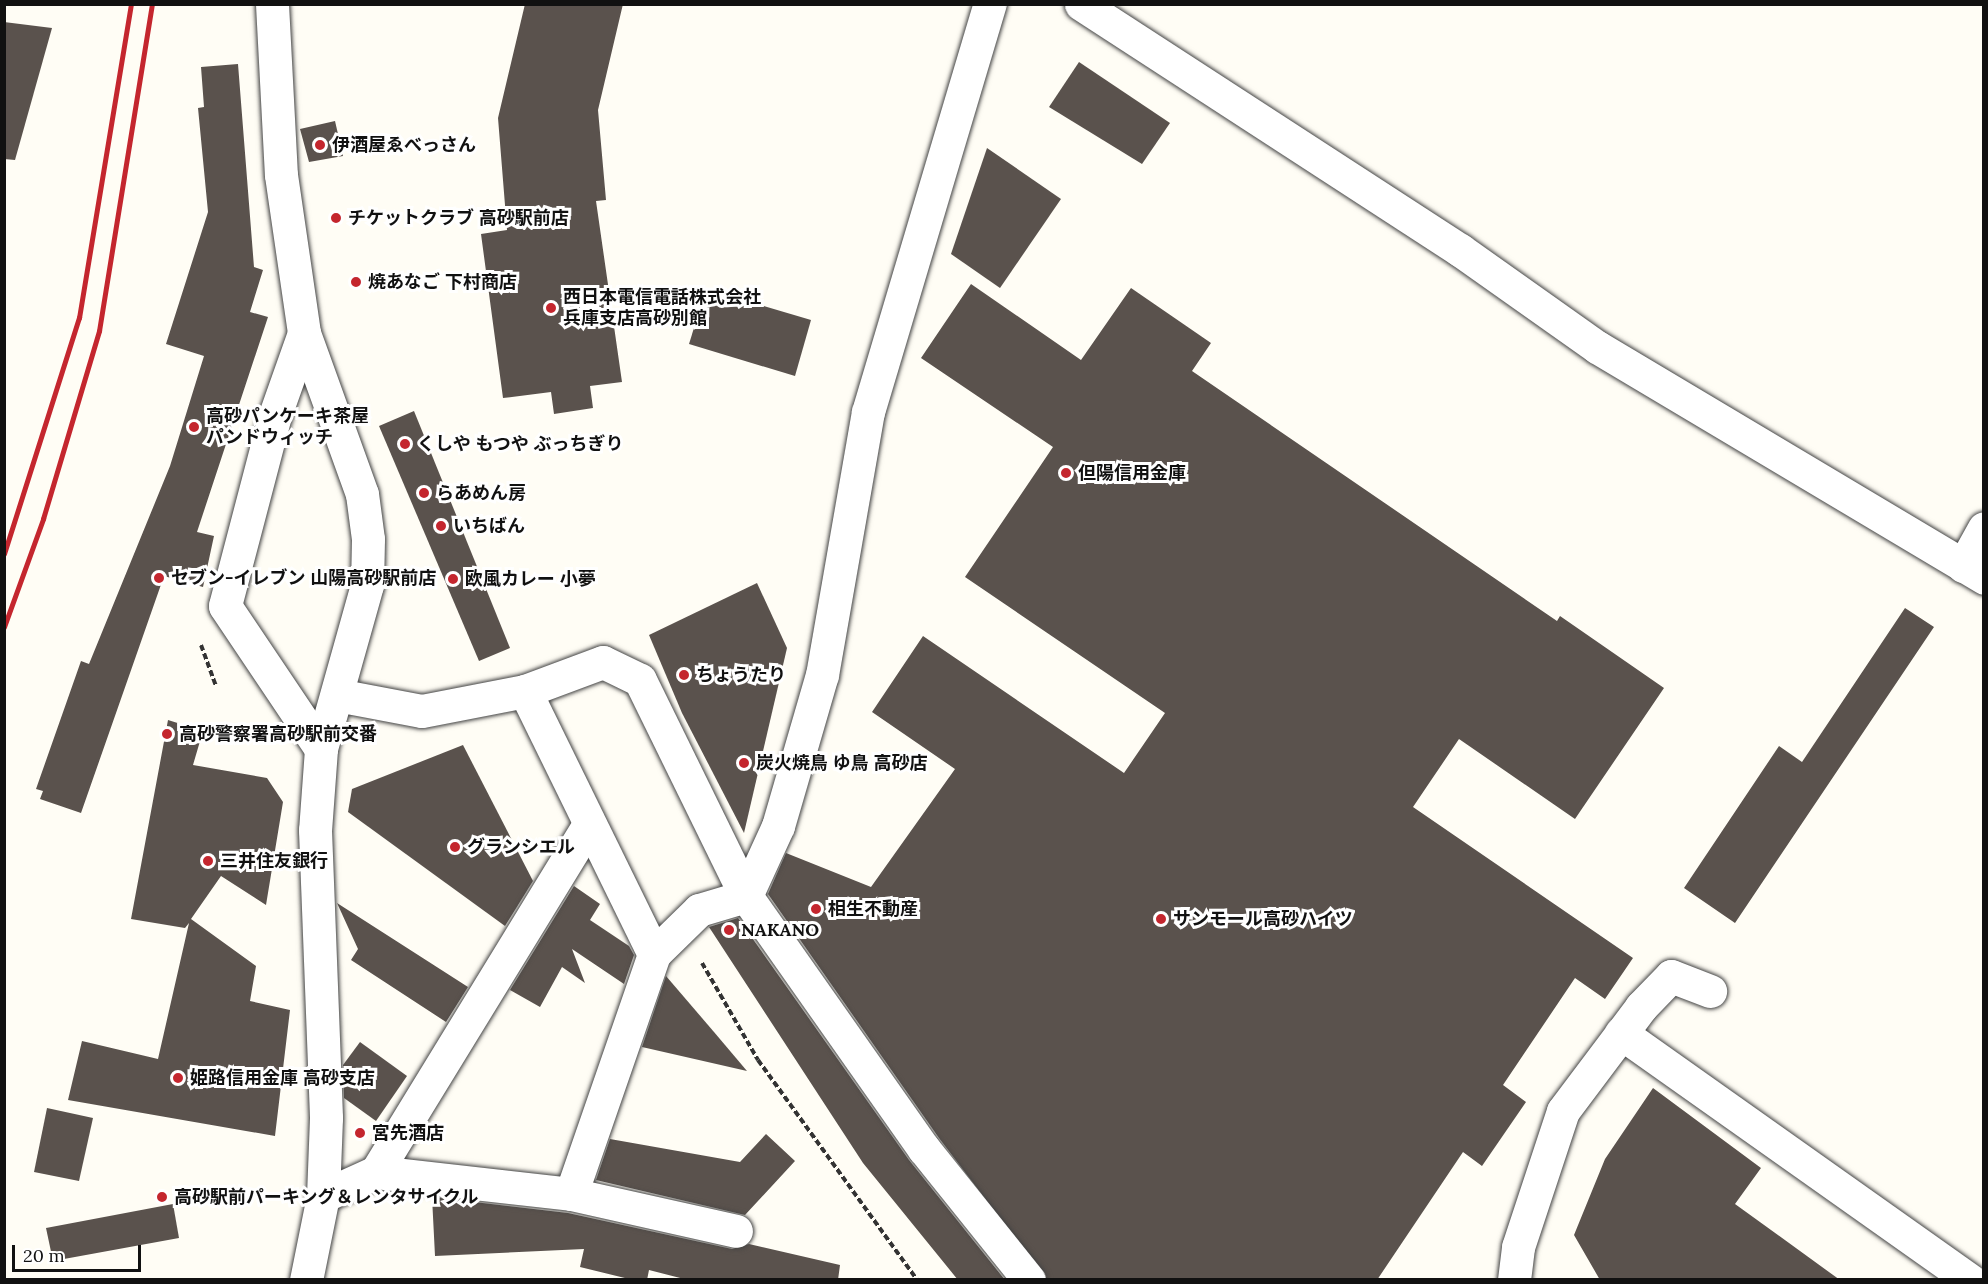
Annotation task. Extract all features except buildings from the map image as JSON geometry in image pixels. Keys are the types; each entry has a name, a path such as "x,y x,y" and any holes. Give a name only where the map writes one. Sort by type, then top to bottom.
{"street":[{"path":"272,4 281,175 304,333 362,494 368,539 367,585 321,748 315,830 326,1118 323,1196 306,1280"},
{"path":"571,1194 654,954 699,910 746,896 778,825 822,675 868,412 990,4"},
{"path":"1081,4 1431,231 1597,347 1973,572 1983,528"},
{"path":"304,333 275,415 225,606 321,748"},
{"path":"337,695 423,711 525,691 603,662 640,680 746,896 924,1149 1029,1280"},
{"path":"525,691 654,954"},
{"path":"376,1172 589,825"},
{"path":"1514,1280 1518,1247 1563,1111 1621,1033 1671,976 1710,991"},
{"path":"1621,1033 1970,1280"},
{"path":"323,1196 376,1172 571,1194 736,1231"}],"path":[{"path":"203,632 201,643 216,686"},
{"path":"682,928 758,1060 917,1280"}],"railway":[{"path":"4,554 79,318 131,4"},
{"path":"4,627 43,519 99,331 152,4"}],"place":[{"name":"伊酒屋ゑべっさん","path":"320,145"},
{"name":"チケットクラブ 高砂駅前店","path":"336,218"},
{"name":"焼あなご 下村商店","path":"356,282"},
{"name":"西日本電信電話株式会社 兵庫支店高砂別館","path":"551,308"},
{"name":"高砂パンケーキ茶屋 パンドウィッチ","path":"194,427"},
{"name":"くしや もつや ぶっちぎり","path":"405,444"},
{"name":"但陽信用金庫","path":"1066,473"},
{"name":"らあめん房","path":"424,493"},
{"name":"いちばん","path":"441,526"},
{"name":"セブン-イレブン 山陽高砂駅前店","path":"159,578"},
{"name":"欧風カレー 小夢","path":"453,579"},
{"name":"ちょうたり","path":"684,675"},
{"name":"高砂警察署高砂駅前交番","path":"167,734"},
{"name":"炭火焼鳥 ゆ鳥 高砂店","path":"744,763"},
{"name":"グランシエル","path":"455,847"},
{"name":"三井住友銀行","path":"208,861"},
{"name":"相生不動産","path":"816,909"},
{"name":"サンモール高砂ハイツ","path":"1161,919"},
{"name":"NAKANO","path":"729,930"},
{"name":"姫路信用金庫 高砂支店","path":"178,1078"},
{"name":"宮先酒店","path":"360,1133"},
{"name":"高砂駅前パーキング＆レンタサイクル","path":"162,1197"}]}
